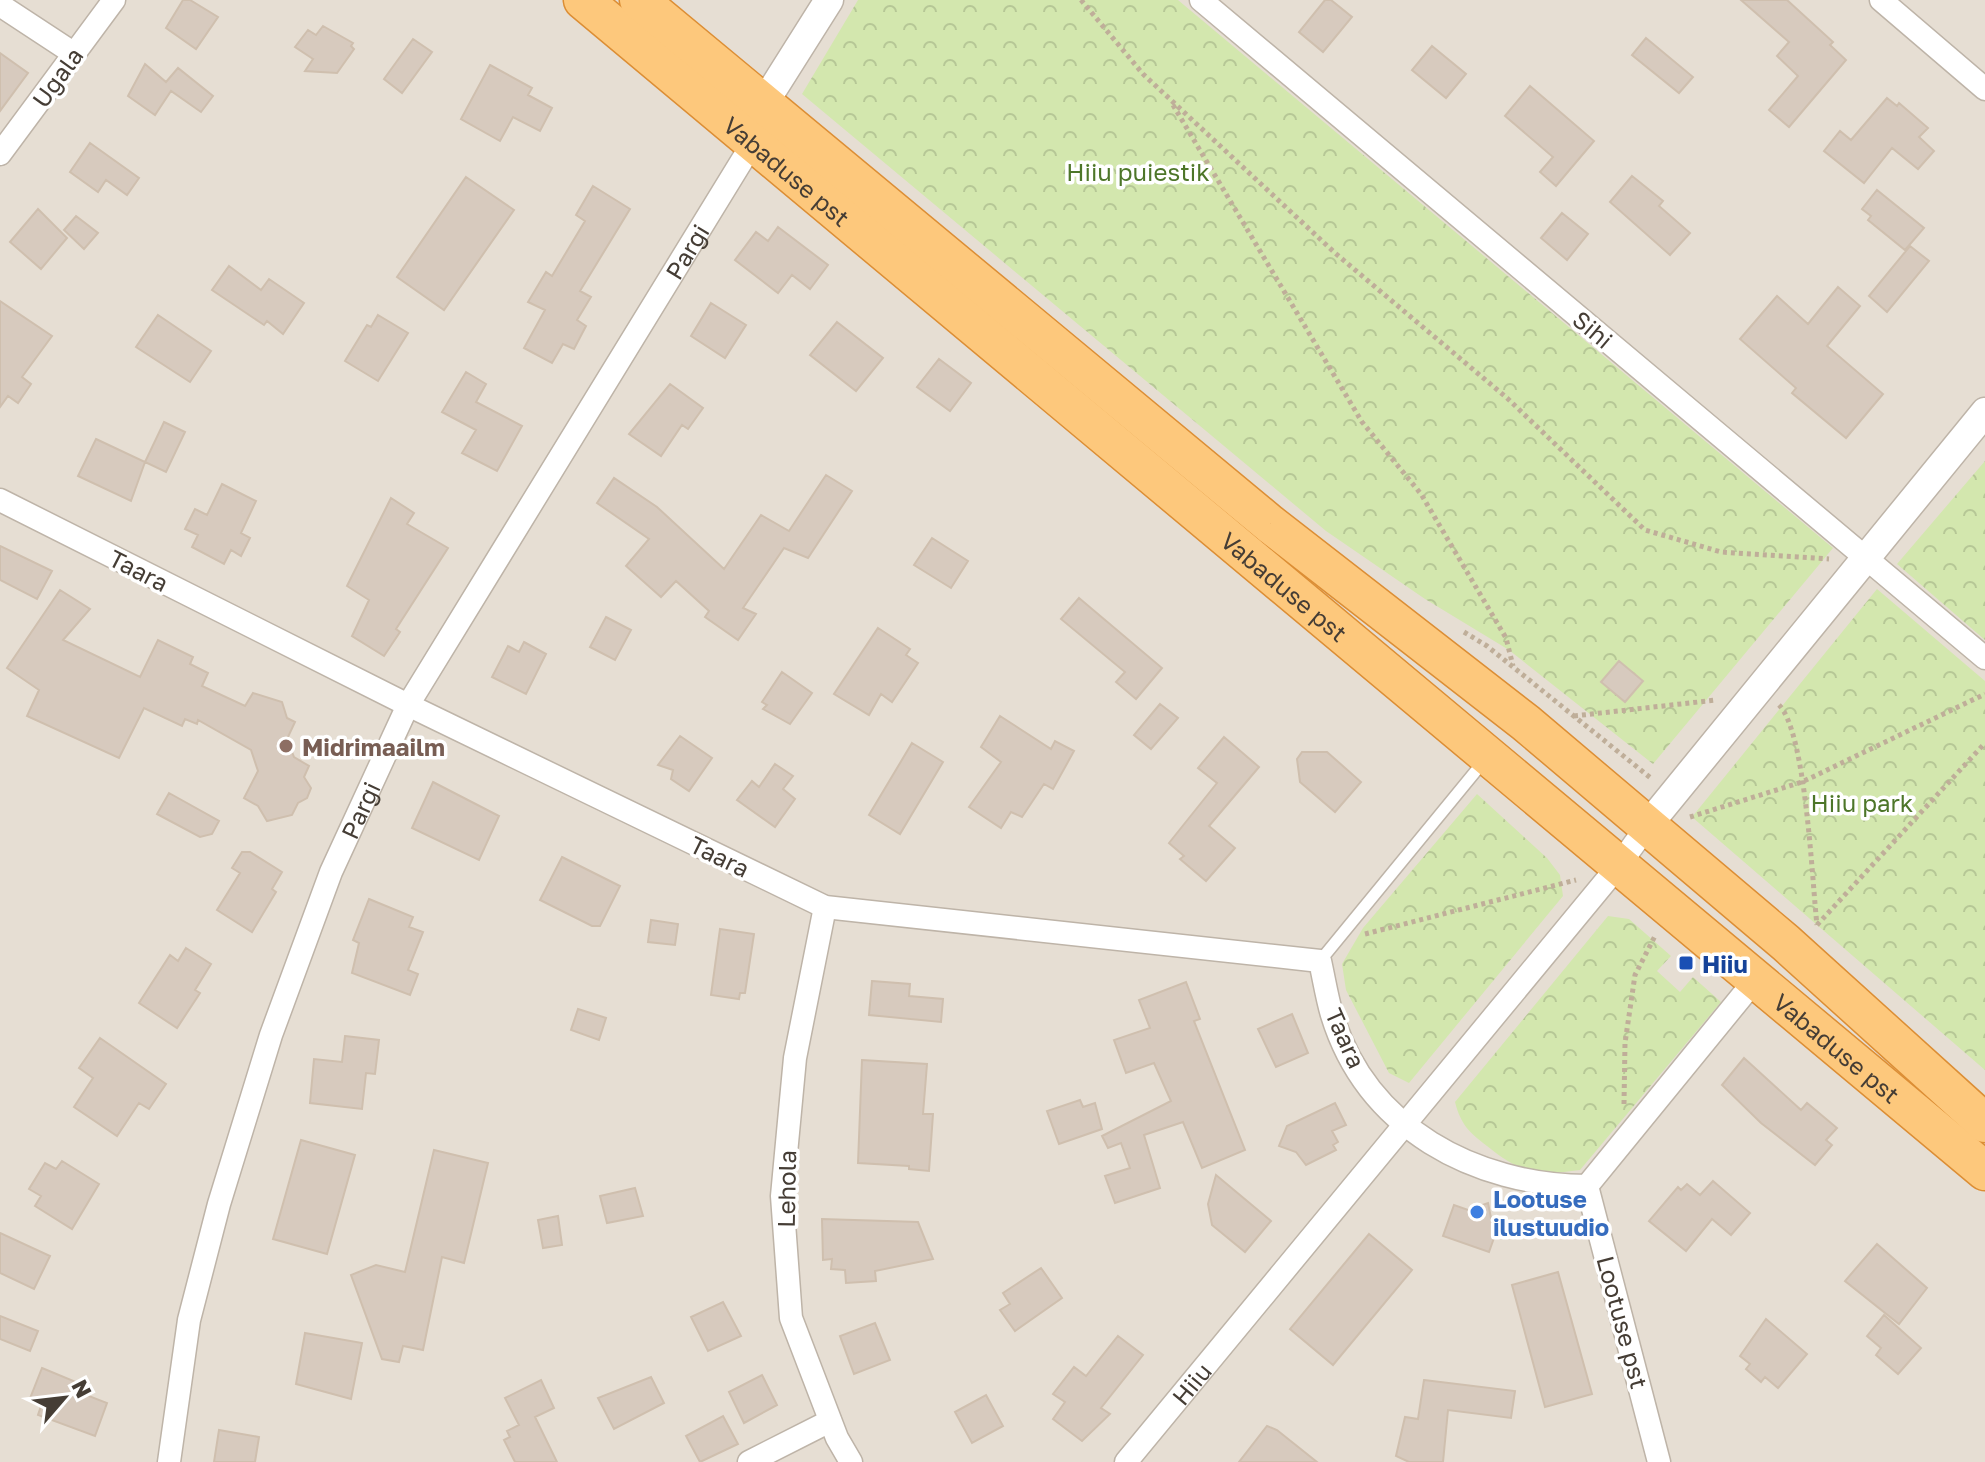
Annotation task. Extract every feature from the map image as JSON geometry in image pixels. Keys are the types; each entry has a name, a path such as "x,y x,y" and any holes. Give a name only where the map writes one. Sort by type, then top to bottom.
{"highway":[{"name":"Vabaduse pst","path":"583,0 1985,1171"},
{"name":"Vabaduse pst","path":"639,0 1270,524 1526,723 1786,943 1985,1123"}],"street":[{"name":"Ugala","path":"0,154 114,0"},
{"path":"754,141 764,103 829,0"},
{"name":"Sihi","path":"1201,0 1850,558 1985,658"},
{"path":"1881,0 1985,89"},
{"path":"0,5 73,53"},
{"name":"Pargi","path":"169,1462 189,1320 219,1204 271,1035 331,872 408,705 754,141"},
{"name":"Hiiu","path":"1126,1462 1619,865 1850,558 1985,412"},
{"name":"Taara","path":"0,500 408,705 825,907 1326,952 1332,1017 1357,1069 1405,1125"},
{"name":"Lehola","path":"825,907 795,1058 782,1196 791,1318 830,1421 851,1462"},
{"path":"1405,1125 1444,1153 1488,1173 1546,1186 1587,1186 1756,979"},
{"name":"Lootuse pst","path":"1587,1186 1659,1462"},
{"path":"749,1462 830,1421"}],"lane":[{"path":"1326,952 1488,756"}],"path":[{"path":"1081,0 1143,74 1335,253 1507,398 1645,530 1721,552 1850,558"},
{"path":"1169,98 1362,422 1421,494 1506,638 1513,667"},
{"path":"1689,817 1802,782 1985,694"},
{"path":"1573,716 1720,699"},
{"path":"1776,702 1788,714 1802,782 1817,925"},
{"path":"1807,937 1985,743"},
{"path":"1326,952 1581,879"},
{"path":"1623,1142 1625,1043 1635,975 1655,935"}],"shaded area":[{"path":"0,0 1985,0 1985,1462 0,1462"}],"green space":[{"name":"Hiiu puiestik","path":"858,0 1178,0 1833,548 1653,764 1509,650 1425,599 1326,531 802,94"},
{"path":"1985,461 1985,640 1897,564"},
{"name":"Hiiu park","path":"1877,589 1985,681 1985,1070 1692,817"},
{"path":"1477,794 1547,858 1560,875 1563,896 1409,1083 1389,1073 1346,990 1342,964 1363,928"},
{"path":"1608,916 1629,919 1671,956 1657,971 1680,992 1693,977 1721,1002 1580,1170 1552,1173 1520,1167 1499,1155 1471,1132 1460,1117 1455,1102"}],"building":[{"path":"183,0 190,0 218,17 196,49 166,28"},
{"path":"1325,0 1331,0 1352,17 1323,52 1299,32"},
{"path":"1741,0 1787,0 1833,42 1830,45 1846,60 1789,127 1769,110 1798,76 1777,56 1789,42"},
{"path":"323,26 353,43 351,46 354,49 337,73 305,71 313,59 295,47 308,30 316,35"},
{"path":"1646,38 1693,77 1679,93 1632,55"},
{"path":"413,39 432,52 402,93 384,79"},
{"path":"1432,46 1466,74 1446,98 1412,70"},
{"path":"0,53 28,73 0,111"},
{"path":"145,64 166,82 178,68 213,96 201,112 171,91 155,115 128,96"},
{"path":"490,65 532,88 528,95 552,108 540,131 513,117 500,141 461,119"},
{"path":"1530,86 1594,141 1556,186 1540,172 1553,157 1505,116"},
{"path":"1887,98 1897,106 1899,103 1928,128 1919,137 1934,151 1918,169 1892,148 1864,183 1824,151 1840,131 1851,140"},
{"path":"90,143 139,178 127,195 106,180 98,192 70,172"},
{"path":"1632,176 1663,201 1659,206 1690,233 1670,255 1610,202"},
{"path":"466,177 514,210 444,310 397,277"},
{"path":"593,186 630,209 580,291 591,297 577,320 586,326 574,349 563,344 552,363 524,348 545,310 528,302 546,272 552,276 585,221 576,215"},
{"path":"1877,190 1924,228 1905,250 1868,220 1871,216 1862,209"},
{"path":"38,209 67,238 41,269 10,242"},
{"path":"1562,213 1588,234 1567,260 1541,238"},
{"path":"76,216 98,233 84,249 64,230"},
{"path":"778,227 828,265 810,289 792,275 778,293 735,260 756,232 768,241"},
{"path":"1910,246 1929,261 1887,312 1869,296"},
{"path":"229,266 261,290 269,279 304,303 283,334 267,321 264,325 212,290"},
{"path":"1838,287 1860,306 1827,346 1883,394 1846,438 1792,393 1796,388 1740,339 1777,296 1808,324"},
{"path":"0,301 52,336 22,377 31,384 18,403 8,396 0,407"},
{"path":"711,303 746,325 725,358 691,336"},
{"path":"158,315 211,351 190,382 136,347"},
{"path":"378,315 408,333 378,381 345,361 367,325 371,327"},
{"path":"837,322 883,358 856,391 810,355"},
{"path":"939,359 971,383 950,411 917,387"},
{"path":"466,372 486,384 476,402 522,426 497,471 462,453 476,430 442,412"},
{"path":"670,384 703,408 688,429 682,425 661,456 629,434"},
{"path":"164,422 185,432 166,472 145,462"},
{"path":"96,439 145,462 131,501 78,476"},
{"path":"826,475 852,491 808,558 784,548 743,608 756,614 738,640 705,617 709,611 676,581 661,597 626,566 649,539 597,503 614,478 657,507 724,569 761,515 789,531"},
{"path":"222,484 256,501 241,533 250,538 241,556 231,550 224,564 192,547 198,535 185,529 195,509 207,515"},
{"path":"391,498 414,513 407,524 448,548 396,629 400,632 384,656 352,636 369,600 347,586"},
{"path":"932,538 968,561 951,588 914,565"},
{"path":"0,546 52,571 37,599 0,580"},
{"path":"60,590 90,609 63,640 140,677 158,640 193,657 190,664 208,673 202,686 245,706 253,693 282,702 287,718 295,722 287,739 294,757 309,766 304,777 311,788 307,798 298,803 292,815 267,821 258,806 244,798 258,771 251,750 198,720 197,724 185,719 182,726 144,708 119,758 27,716 39,690 7,668"},
{"path":"1079,598 1162,668 1136,699 1116,682 1125,672 1061,619"},
{"path":"606,617 631,630 615,660 590,647"},
{"path":"878,628 910,649 906,655 918,663 892,702 881,694 869,715 834,694"},
{"path":"524,642 546,654 526,694 492,677 508,646 519,652"},
{"path":"1619,661 1643,681 1625,702 1601,682"},
{"path":"782,672 812,693 790,724 763,709 767,705 762,702"},
{"path":"1160,704 1178,718 1151,749 1134,735"},
{"path":"1000,716 1051,749 1055,741 1074,751 1053,789 1044,784 1022,817 1011,812 1001,828 969,807 1001,762 981,747"},
{"path":"680,736 712,758 689,791 671,779 673,770 658,765"},
{"path":"1224,737 1259,767 1209,826 1235,848 1206,881 1180,859 1184,856 1169,843 1217,783 1198,768"},
{"path":"912,743 943,762 900,834 869,815"},
{"path":"1302,752 1327,752 1361,782 1335,812 1300,782 1297,759"},
{"path":"775,764 793,776 783,789 795,799 775,827 737,800 752,781 759,787"},
{"path":"433,782 499,816 479,860 412,828"},
{"path":"169,793 219,821 212,834 200,837 157,814"},
{"path":"242,852 250,852 282,872 272,889 276,892 252,932 217,910 240,873 232,868"},
{"path":"562,857 620,886 600,926 592,926 540,900"},
{"path":"369,899 413,917 409,927 423,932 408,970 418,974 410,995 352,973 359,943 353,940"},
{"path":"651,920 678,924 675,945 648,942"},
{"path":"720,929 754,934 745,993 740,993 739,999 711,995"},
{"path":"186,948 211,964 195,990 200,993 177,1028 139,1003 170,955 178,961"},
{"path":"872,981 910,984 909,996 943,999 941,1022 869,1015"},
{"path":"1186,982 1200,1019 1194,1021 1245,1150 1202,1168 1183,1122 1144,1135 1160,1188 1115,1203 1105,1176 1130,1168 1121,1143 1108,1148 1102,1136 1171,1101 1154,1063 1126,1073 1114,1040 1150,1028 1139,1000"},
{"path":"578,1009 606,1018 599,1040 571,1030"},
{"path":"1292,1014 1308,1053 1276,1067 1258,1029"},
{"path":"345,1036 379,1040 375,1074 366,1073 362,1109 310,1103 314,1059 342,1062"},
{"path":"100,1038 166,1084 149,1109 139,1103 117,1136 74,1107 93,1078 79,1068"},
{"path":"1744,1058 1801,1110 1807,1103 1837,1128 1826,1140 1832,1145 1815,1165 1761,1123 1722,1085"},
{"path":"862,1060 927,1064 923,1114 933,1114 929,1171 909,1169 909,1166 858,1163"},
{"path":"1080,1100 1083,1107 1095,1103 1102,1129 1059,1144 1047,1111"},
{"path":"1335,1103 1346,1125 1332,1131 1338,1142 1333,1145 1336,1150 1306,1165 1296,1152 1279,1146 1287,1126"},
{"path":"301,1140 355,1155 327,1254 273,1239"},
{"path":"434,1150 488,1163 464,1263 442,1257 423,1350 403,1346 399,1362 382,1359 351,1275 376,1265 405,1272"},
{"path":"62,1161 99,1184 72,1229 35,1206 41,1196 29,1189 45,1163 56,1169"},
{"path":"1216,1175 1271,1221 1245,1252 1212,1225 1208,1204"},
{"path":"1713,1181 1750,1213 1731,1235 1712,1219 1686,1251 1649,1221 1678,1187 1681,1190 1687,1184 1700,1195"},
{"path":"635,1188 643,1216 607,1223 600,1196"},
{"path":"1488,1203 1491,1218 1500,1221 1489,1252 1443,1236 1454,1205 1468,1210"},
{"path":"558,1216 562,1245 543,1248 538,1220"},
{"path":"822,1219 918,1222 933,1259 875,1271 876,1281 846,1283 845,1270 831,1269 832,1259 823,1260"},
{"path":"0,1233 50,1256 34,1289 0,1273"},
{"path":"1369,1234 1412,1270 1333,1365 1290,1329"},
{"path":"1877,1244 1927,1288 1899,1324 1845,1281"},
{"path":"1041,1268 1062,1298 1015,1331 1000,1310 1010,1304 1003,1293"},
{"path":"1558,1272 1592,1394 1545,1407 1512,1285"},
{"path":"723,1302 741,1336 708,1351 691,1317"},
{"path":"1884,1315 1921,1348 1898,1374 1876,1355 1881,1348 1867,1336"},
{"path":"0,1316 38,1331 30,1351 0,1339"},
{"path":"1766,1319 1807,1354 1778,1388 1765,1377 1761,1382 1746,1369 1750,1364 1740,1356"},
{"path":"875,1323 890,1360 854,1374 840,1336"},
{"path":"305,1333 362,1343 351,1399 296,1384"},
{"path":"1118,1336 1143,1355 1101,1408 1110,1414 1082,1441 1053,1419 1065,1402 1053,1394 1074,1367 1086,1376"},
{"path":"42,1368 88,1387 86,1395 107,1403 95,1436 38,1415 41,1406 29,1401"},
{"path":"762,1375 777,1405 744,1423 729,1392"},
{"path":"651,1377 664,1403 614,1429 598,1398"},
{"path":"541,1380 554,1408 535,1417 557,1462 515,1462 504,1440 510,1437 507,1431 519,1425 505,1398"},
{"path":"1424,1380 1515,1391 1511,1418 1448,1410 1443,1462 1409,1462 1396,1456 1405,1417 1418,1419"},
{"path":"986,1395 1003,1426 972,1443 955,1412"},
{"path":"723,1416 738,1444 700,1462 686,1436"},
{"path":"1267,1426 1277,1430 1317,1462 1239,1462"},
{"path":"219,1430 259,1437 255,1462 214,1462"}],"place":[{"name":"Midrimaailm","path":"286,746"},
{"name":"Hiiu","path":"1686,963"},
{"name":"Lootuse ilustuudio","path":"1477,1212"}]}
